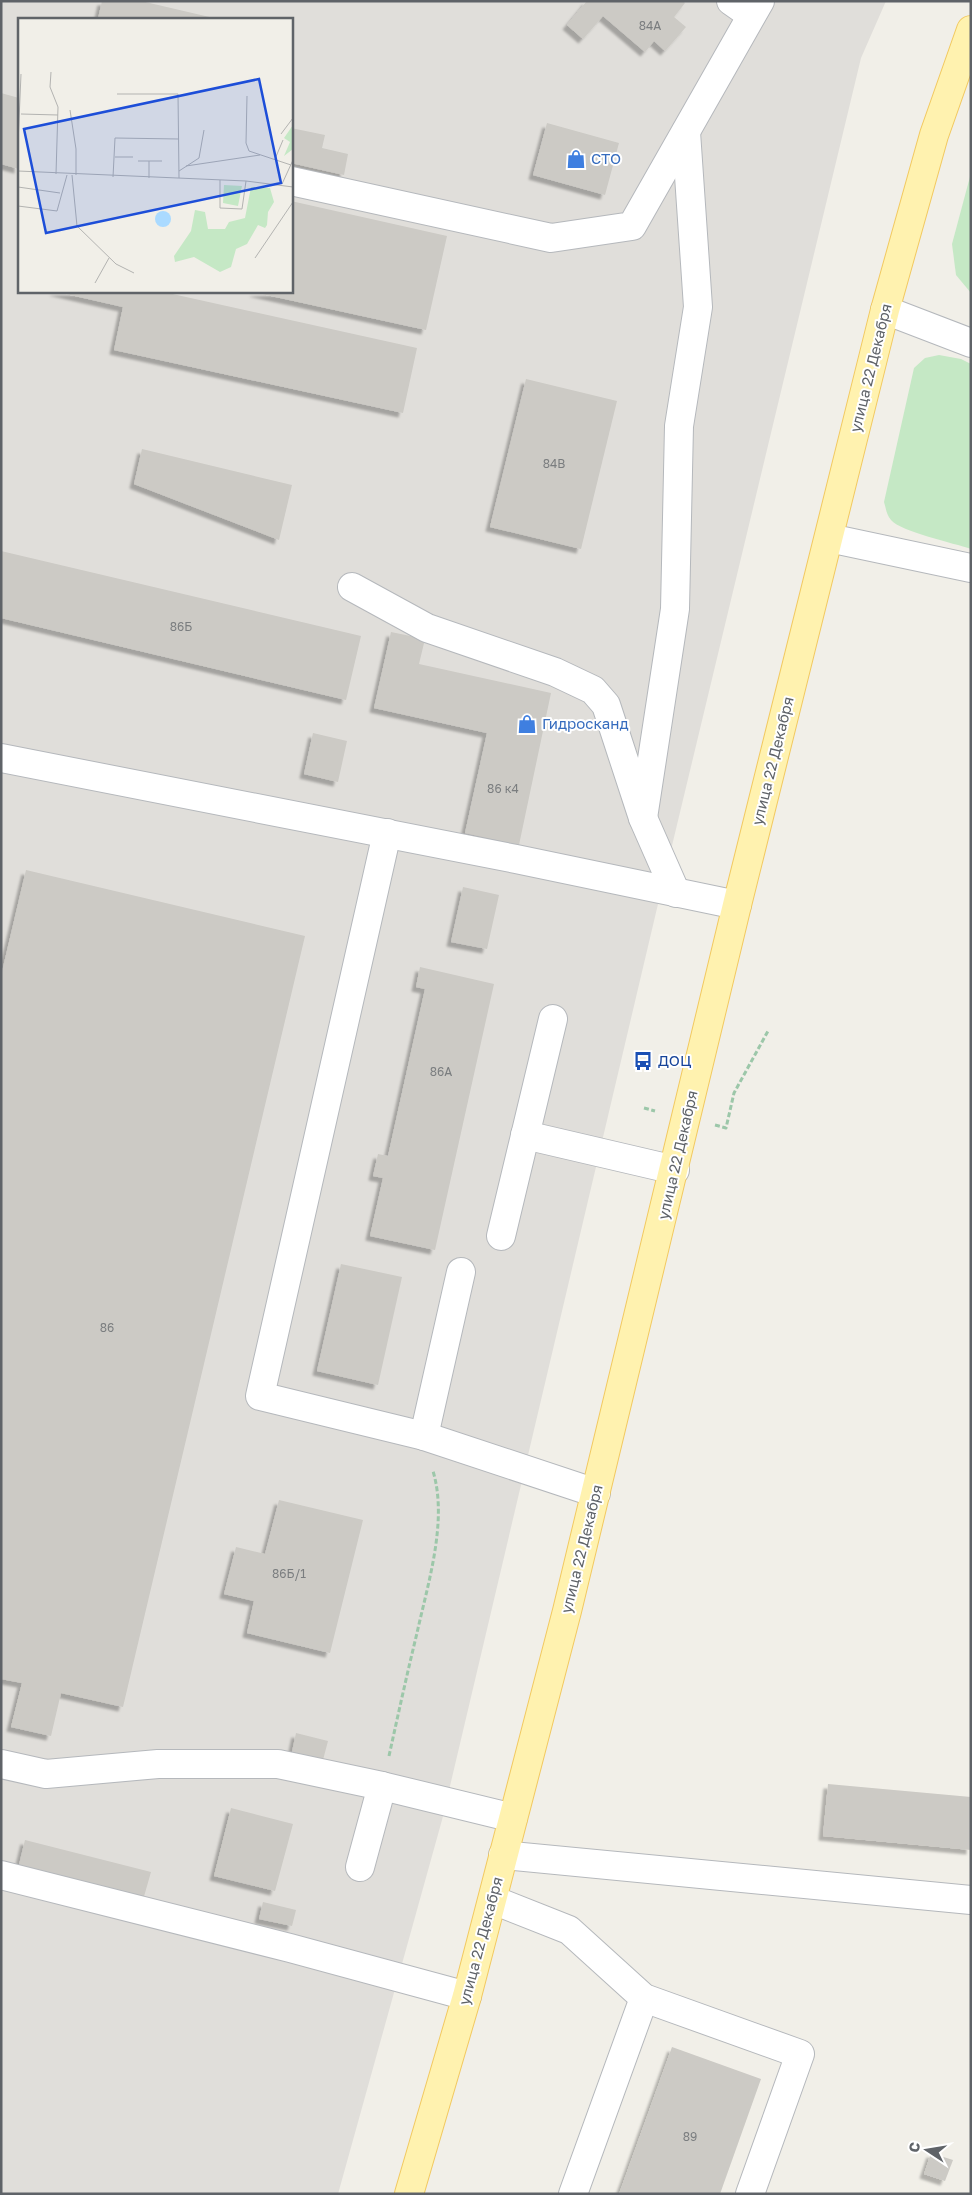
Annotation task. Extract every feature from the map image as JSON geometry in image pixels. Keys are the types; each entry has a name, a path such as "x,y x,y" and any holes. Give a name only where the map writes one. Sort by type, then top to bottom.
{"main road":[{"name":"улица 22 Декабря","path":"409,2194 493,1900 596,1493 675,1170 736,906 885,310 934,135 971,30"}],"lane":[{"path":"292,181 551,238 632,226 686,132 747,6"},
{"path":"643,818 675,609 679,426 698,307 686,132"},
{"path":"885,310 971,343"},
{"path":"829,538 971,568"},
{"path":"352,587 428,628 555,672 593,690 606,705 643,818 676,893"},
{"path":"1,758 387,833 736,906"},
{"path":"387,833 260,1396 424,1436 596,1493"},
{"path":"501,1236 553,1019"},
{"path":"525,1136 675,1170"},
{"path":"424,1436 461,1272"},
{"path":"1,1764 46,1774 158,1764 278,1764 382,1786 513,1818"},
{"path":"360,1868 382,1786"},
{"path":"503,1855 971,1900"},
{"path":"1,1875 290,1948 467,1996"},
{"path":"493,1900 569,1930 644,1998 800,2054 750,2194"},
{"path":"574,2194 644,1998"}],"path":[{"path":"382,1786 430,1575 438,1524 438,1488 424,1436"}],"shaded area":[{"path":"1,1 886,1 861,58 658,904 442,1820 338,2194 1,2194"}],"green space":[{"path":"971,173 971,293 956,275 952,244"},
{"path":"939,355 961,359 971,364 971,549 905,529 891,520 884,502 914,368 925,358"}],"building":[{"path":"102,1 141,1 214,18 98,18"},
{"path":"585,1 683,1 685,3 674,17 686,27 665,51 654,41 645,52 603,16 583,39 567,25"},
{"path":"1,93 18,98 18,169 1,164"},
{"name":"СТО","path":"547,123 619,143 605,195 533,175"},
{"path":"292,128 325,135 322,148 348,154 344,175 292,163"},
{"path":"292,201 447,236 426,330 253,292 292,292"},
{"path":"57,292 164,292 417,348 403,413 114,350 123,307"},
{"path":"526,379 617,401 581,549 490,527"},
{"path":"142,449 292,485 279,540 134,484"},
{"path":"1,551 361,636 346,700 1,618"},
{"path":"391,632 425,639 419,664 551,693 519,845 465,833 487,733 374,708"},
{"path":"313,733 347,741 338,782 304,774"},
{"path":"26,870 305,936 123,1707 61,1693 51,1736 11,1727 22,1683 1,1679 1,976"},
{"path":"463,887 499,895 487,949 451,942"},
{"path":"420,967 494,984 435,1250 370,1236 383,1178 373,1176 378,1154 388,1156 425,989 416,987"},
{"path":"341,1264 402,1277 378,1385 317,1371"},
{"path":"279,1500 363,1520 330,1653 247,1633 254,1601 224,1594 236,1547 265,1554"},
{"path":"296,1733 328,1741 323,1760 292,1752"},
{"path":"828,1784 971,1797 971,1850 823,1836"},
{"path":"231,1808 293,1824 275,1891 214,1876"},
{"path":"25,1840 151,1872 143,1900 18,1869"},
{"path":"263,1902 296,1910 292,1926 259,1919"},
{"path":"672,2047 761,2079 720,2194 619,2194"},
{"path":"931,2153 953,2160 945,2181 924,2174"}],"place":[{"name":"СТО","path":"576,159"},
{"name":"Гидросканд","path":"527,724"},
{"name":"ДОЦ","path":"643,1061"}]}
